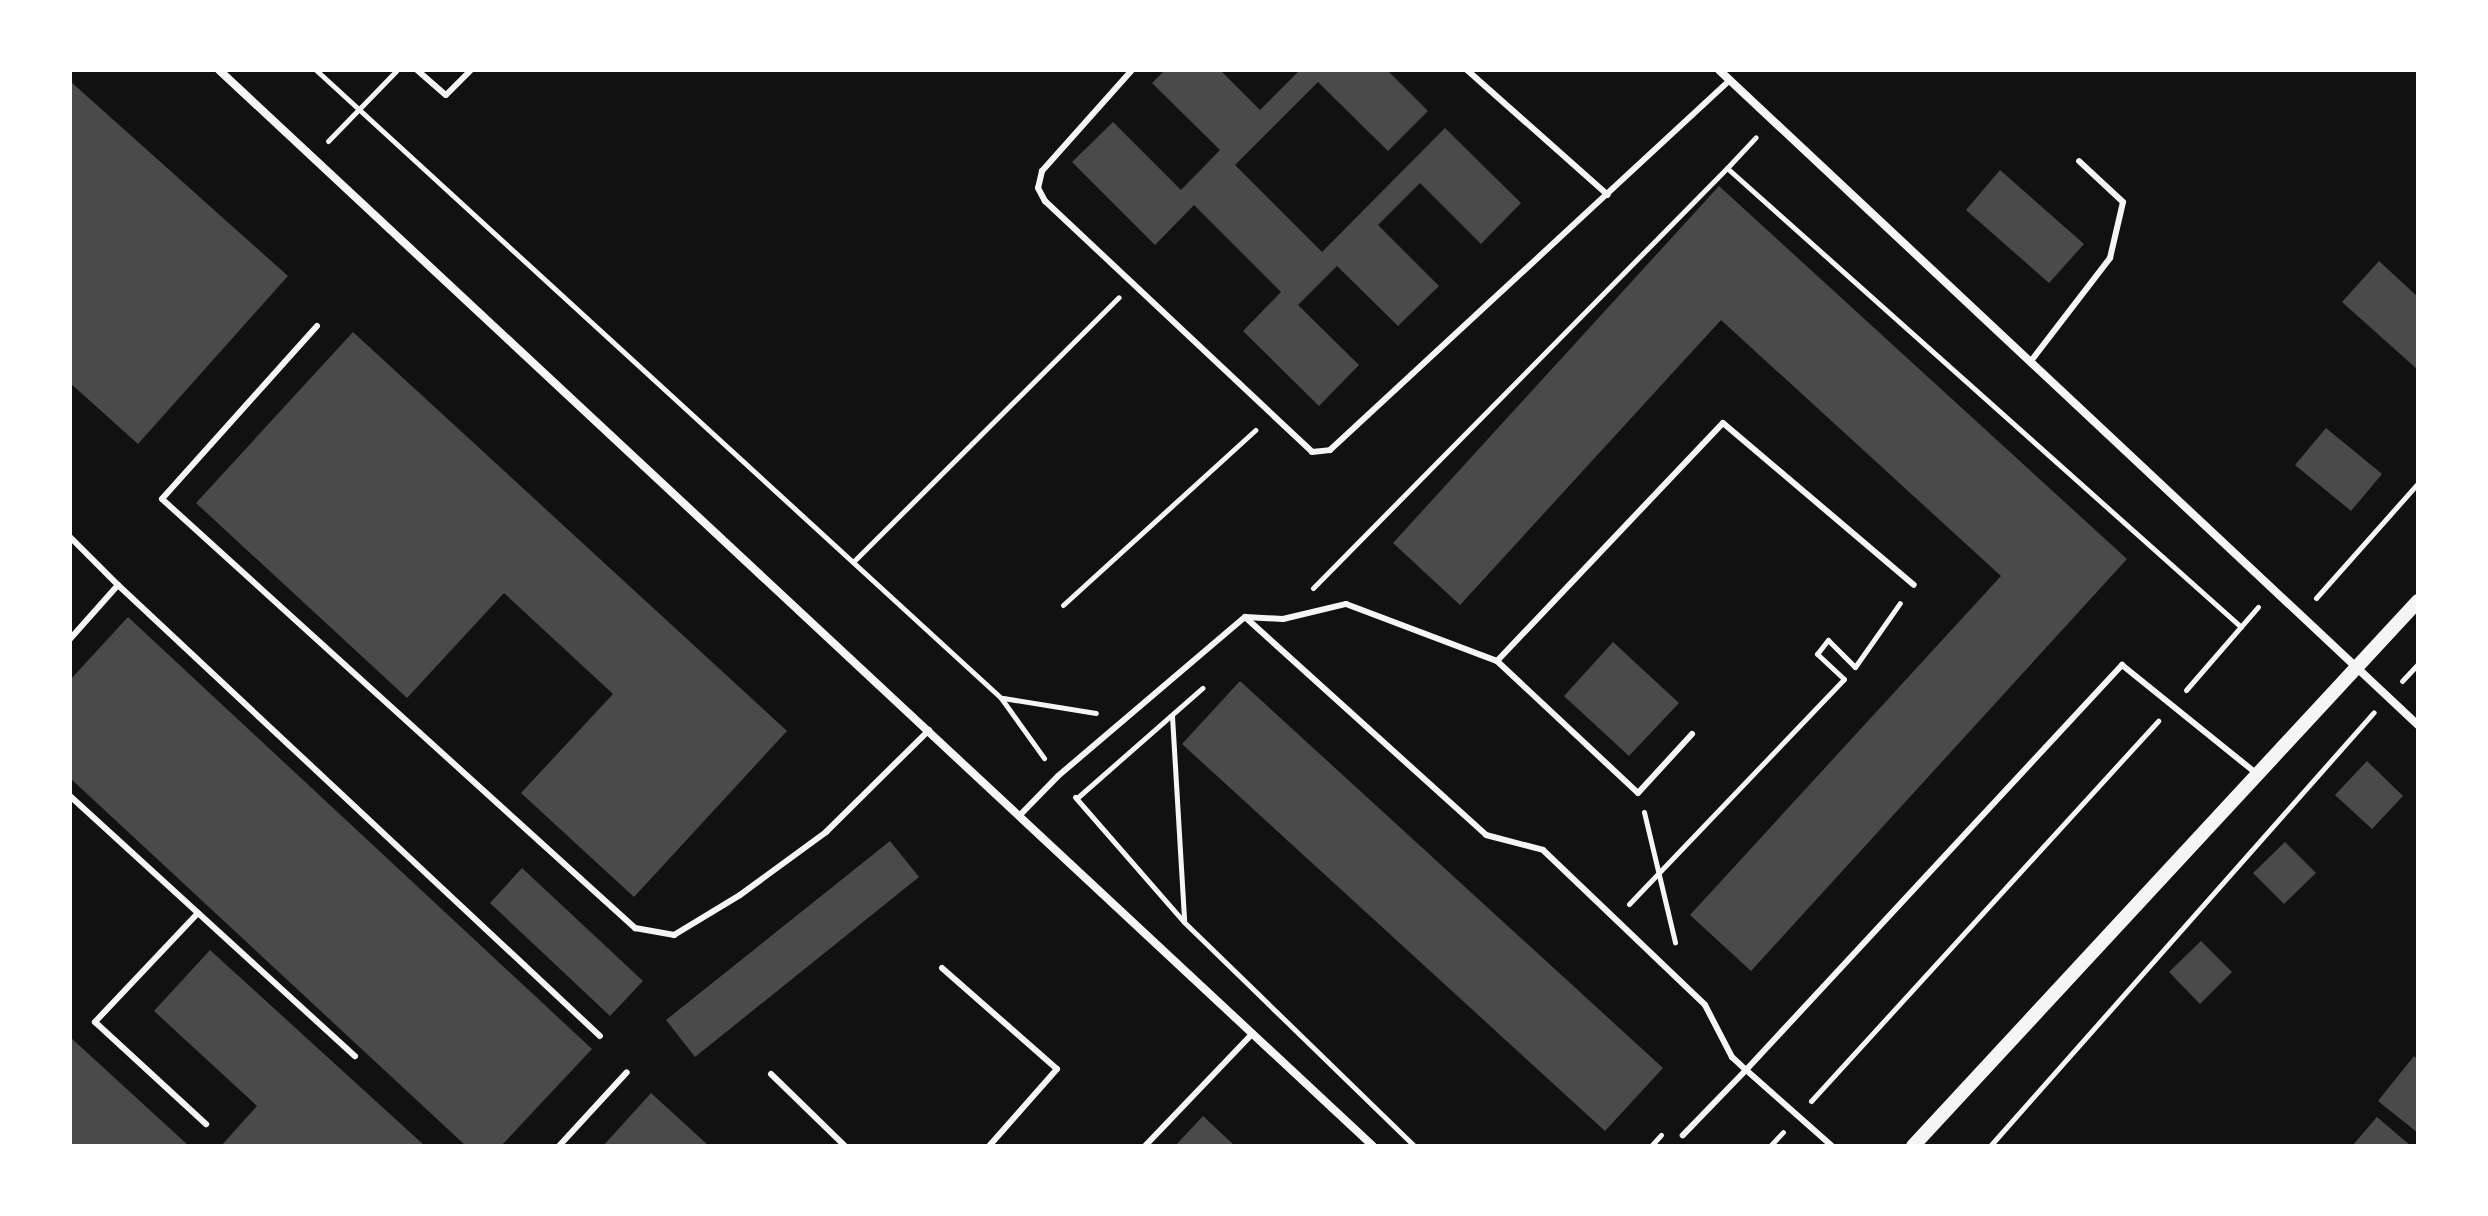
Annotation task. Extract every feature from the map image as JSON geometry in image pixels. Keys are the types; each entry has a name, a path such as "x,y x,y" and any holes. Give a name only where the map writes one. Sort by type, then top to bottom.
{"street":[{"path":"219,70 1373,1146"},
{"path":"1719,70 2418,725"},
{"path":"1913,1146 2418,601"}],"lane":[{"path":"417,70 446,95 471,70"},
{"path":"1132,70 1042,171 1038,188 1045,201 1135,281 1312,452 1330,450 1730,80"},
{"path":"1467,70 1608,195"},
{"path":"2031,361 2110,258 2123,202 2079,161"},
{"path":"317,326 162,499 635,928 674,935 740,895 826,832 929,730"},
{"path":"1497,661 1723,423 1914,585"},
{"path":"70,537 600,1036"},
{"path":"70,639 118,585"},
{"path":"1020,815 1058,776 1245,617 1283,619 1346,604 1497,661 1638,793 1692,734"},
{"path":"1245,617 1486,835 1543,850 1617,917 1705,1005 1732,1057 1832,1146"},
{"path":"1683,1135 2122,665 2257,774"},
{"path":"70,796 355,1056"},
{"path":"198,913 95,1022 206,1124"},
{"path":"942,968 1057,1069 989,1146"},
{"path":"1145,1146 1253,1033"},
{"path":"559,1146 627,1072"},
{"path":"771,1074 845,1146"}],"path":[{"path":"316,70 1001,698 1058,776 1184,922 1414,1146"},
{"path":"313,157 397,70"},
{"path":"1283,619 1772,120"},
{"path":"1727,168 2241,627"},
{"path":"853,562 1135,281"},
{"path":"1063,605 1273,413"},
{"path":"2292,604 2316,598 2418,483"},
{"path":"1617,917 1844,679 1817,654 1828,640 1855,667 1914,585"},
{"path":"1770,1146 2172,706 2275,588"},
{"path":"1990,1146 2418,664"},
{"path":"1170,682 1184,922"},
{"path":"1077,798 1206,685"},
{"path":"1001,698 1128,718 1173,716"},
{"path":"1638,793 1661,868 1683,983"}],"building":[{"path":"1165,70 1220,70 1260,110 1300,70 1387,70 1428,111 1388,151 1318,82 1235,165 1322,252 1445,128 1521,203 1481,244 1420,183 1378,225 1439,286 1398,326 1337,266 1298,305 1359,365 1319,406 1243,331 1281,292 1194,205 1155,245 1072,162 1113,122 1181,190 1220,150 1152,83"},
{"path":"70,81 288,276 138,444 70,383"},
{"path":"2000,170 2084,244 2049,283 1966,210"},
{"path":"1719,186 2127,559 1751,971 1690,915 2001,576 1721,320 1460,605 1393,543"},
{"path":"2379,261 2418,297 2418,370 2342,302"},
{"path":"353,332 787,731 634,897 521,793 613,694 504,593 407,698 196,503"},
{"path":"2326,428 2382,474 2351,511 2295,465"},
{"path":"128,617 592,1049 501,1146 466,1146 70,778 70,680"},
{"path":"1613,642 1679,703 1629,756 1564,696"},
{"path":"1240,681 1663,1068 1605,1131 1182,744"},
{"path":"2367,761 2403,796 2372,829 2335,795"},
{"path":"890,841 919,877 695,1057 666,1020"},
{"path":"2285,842 2316,873 2284,904 2253,873"},
{"path":"522,868 643,981 610,1016 490,903"},
{"path":"2201,941 2232,972 2200,1004 2169,972"},
{"path":"210,950 425,1146 221,1146 257,1106 154,1011"},
{"path":"70,1037 189,1146 70,1146"},
{"path":"2414,1056 2418,1060 2418,1133 2378,1101"},
{"path":"651,1093 709,1146 603,1146"},
{"path":"1203,1116 1235,1146 1175,1146"},
{"path":"2377,1117 2411,1146 2352,1146"}]}
